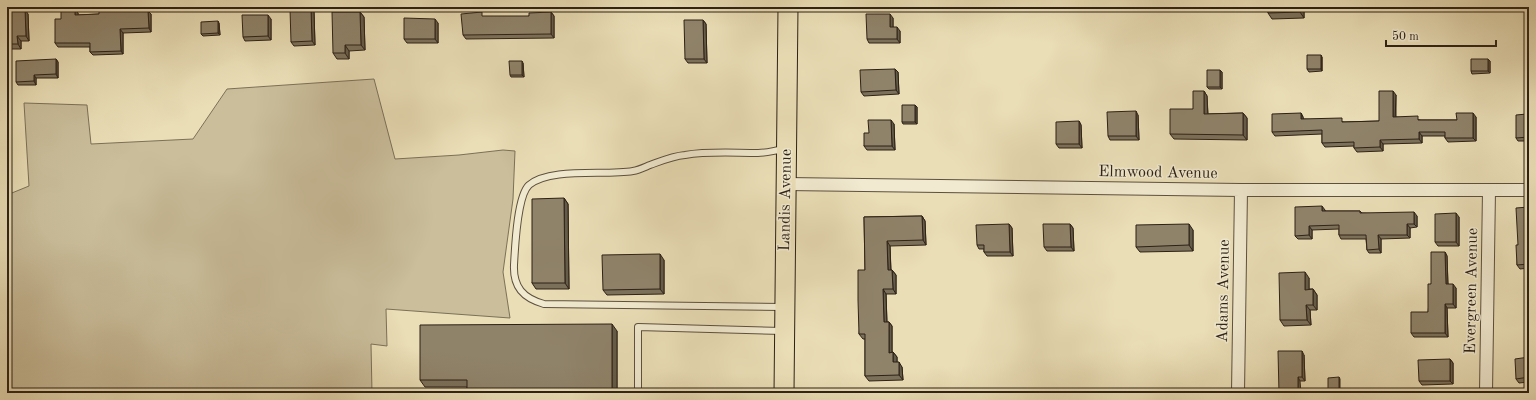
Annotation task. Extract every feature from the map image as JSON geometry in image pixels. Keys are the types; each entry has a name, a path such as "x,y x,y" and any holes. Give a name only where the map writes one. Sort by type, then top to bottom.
{"main road":[{"name":"Landis Avenue","path":"784,393 788,7"}],"street":[{"name":"Elmwood Avenue","path":"786,184 1241,190 1529,190"},
{"name":"Adams Avenue","path":"1238,393 1241,190"},
{"name":"Evergreen Avenue","path":"1486,393 1489,190"}],"lane":[{"path":"785,307 544,304 533,301 524,295 516,284 514,270 517,225 520,206 528,186 541,178 555,175 634,171 684,155 705,153 760,153 786,148"},
{"path":"638,393 638,327 784,331"}],"shaded area":[{"path":"374,79 395,159 459,155 503,150 515,151 513,199 503,272 510,318 386,309 387,346 371,344 372,393 7,393 7,195 29,186 24,103 87,105 91,144 193,139 227,89"}],"building":[{"path":"1268,7 1300,7 1300,12 1268,13"},
{"path":"25,9 26,36 17,36 18,44 7,44 7,10"},
{"path":"75,9 75,15 99,14 99,11 148,11 149,28 120,29 121,51 90,52 90,43 55,43 55,19 61,19 61,10"},
{"path":"290,9 311,9 312,41 291,42"},
{"path":"332,12 360,12 361,45 345,45 345,53 333,53"},
{"path":"482,12 482,16 529,16 529,13 551,12 551,34 463,35 461,14"},
{"path":"866,14 890,14 890,27 897,27 897,39 867,39"},
{"path":"242,15 268,15 268,36 243,37"},
{"path":"404,18 435,19 435,39 404,39"},
{"path":"684,20 703,20 704,59 685,59"},
{"path":"218,21 218,33 201,34 201,22"},
{"path":"1307,55 1321,55 1321,69 1307,69"},
{"path":"56,59 56,74 34,75 34,81 16,82 16,61"},
{"path":"1471,59 1488,59 1488,71 1471,71"},
{"path":"509,61 522,61 522,75 510,75"},
{"path":"895,69 896,90 861,92 860,70"},
{"path":"1207,70 1220,70 1220,87 1207,87"},
{"path":"1193,91 1204,91 1204,114 1243,113 1243,135 1170,134 1170,109 1193,109"},
{"path":"1379,91 1393,91 1393,117 1418,116 1418,120 1457,120 1456,113 1473,113 1473,138 1445,138 1445,132 1419,132 1419,139 1380,140 1380,147 1354,148 1354,142 1322,143 1322,130 1272,132 1272,114 1301,113 1301,119 1342,118 1342,122 1379,121"},
{"path":"902,105 915,105 915,122 902,122"},
{"path":"1527,110 1529,110 1529,137 1516,138 1516,115 1527,114"},
{"path":"1136,111 1136,136 1108,136 1107,112"},
{"path":"868,120 891,120 892,146 864,146 864,133 869,133"},
{"path":"1079,121 1079,144 1056,144 1056,122"},
{"path":"564,198 565,283 532,283 532,199"},
{"path":"1322,206 1322,211 1360,211 1360,213 1414,212 1414,224 1407,224 1407,235 1378,235 1379,249 1367,250 1366,235 1339,235 1339,225 1309,226 1309,235 1295,236 1295,207"},
{"path":"1529,207 1529,264 1517,265 1516,245 1518,245 1516,208"},
{"path":"1456,213 1456,242 1435,242 1435,214"},
{"path":"922,216 923,240 887,241 888,270 892,270 893,289 883,289 884,322 889,322 889,353 893,352 893,362 899,362 899,375 865,376 865,334 859,334 858,300 858,270 865,270 864,217"},
{"path":"1009,224 1010,252 984,252 984,245 977,245 976,225"},
{"path":"1043,224 1070,224 1071,247 1044,247"},
{"path":"1189,224 1189,245 1136,247 1136,225"},
{"path":"1431,252 1445,252 1446,284 1453,284 1453,304 1445,304 1445,333 1411,333 1411,312 1428,312 1428,284 1431,284"},
{"path":"660,254 660,289 603,290 602,255"},
{"path":"1305,272 1305,290 1313,289 1313,305 1306,305 1307,320 1280,320 1279,273"},
{"path":"612,324 612,393 467,393 467,380 420,380 420,325"},
{"path":"1278,351 1302,351 1302,377 1298,377 1298,393 1279,393"},
{"path":"1529,357 1529,377 1516,379 1515,359"},
{"path":"1450,359 1450,381 1419,381 1418,360"},
{"path":"1339,377 1339,393 1328,393 1328,378"}]}
